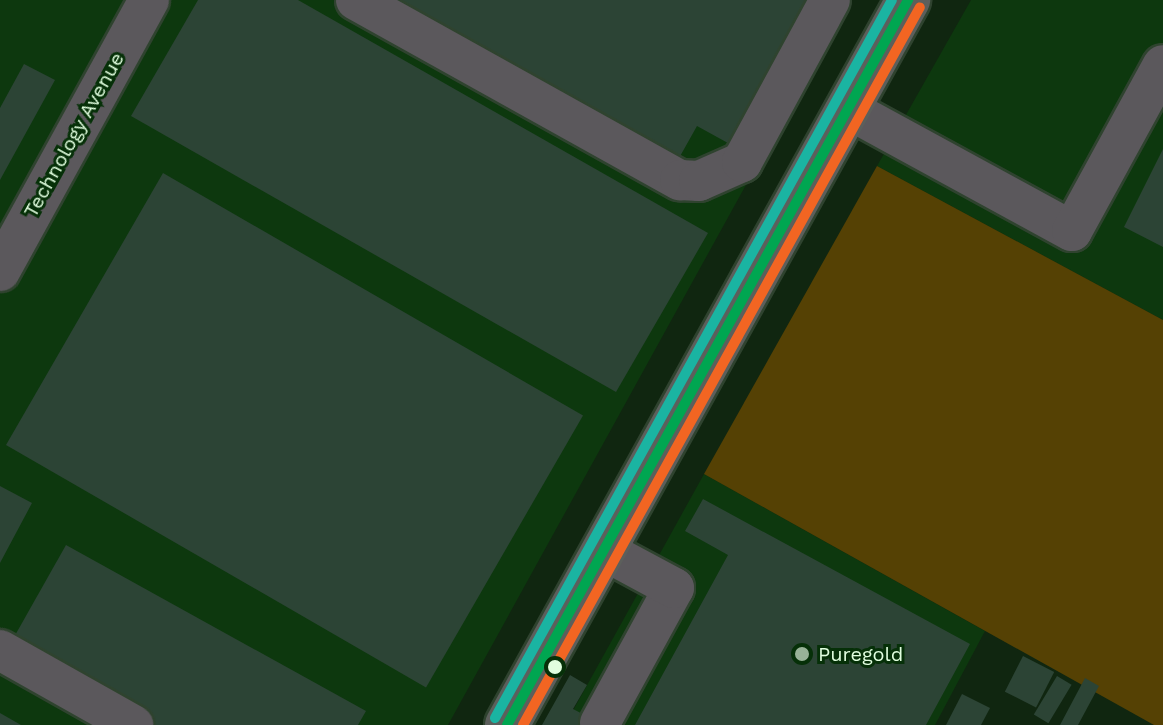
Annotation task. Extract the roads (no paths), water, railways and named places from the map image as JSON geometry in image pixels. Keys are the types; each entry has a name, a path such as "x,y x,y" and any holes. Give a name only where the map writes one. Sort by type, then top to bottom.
{"highway":[{"path":"507,725 908,0"}],"street":[{"name":"Technology Avenue","path":"0,271 149,0"},
{"path":"356,0 680,180 699,181 742,162 830,0"},
{"path":"848,109 1072,231 1163,65"},
{"path":"600,723 674,588 603,550"},
{"path":"0,650 133,725"}],"place":[{"name":"Puregold","path":"802,654"}]}
